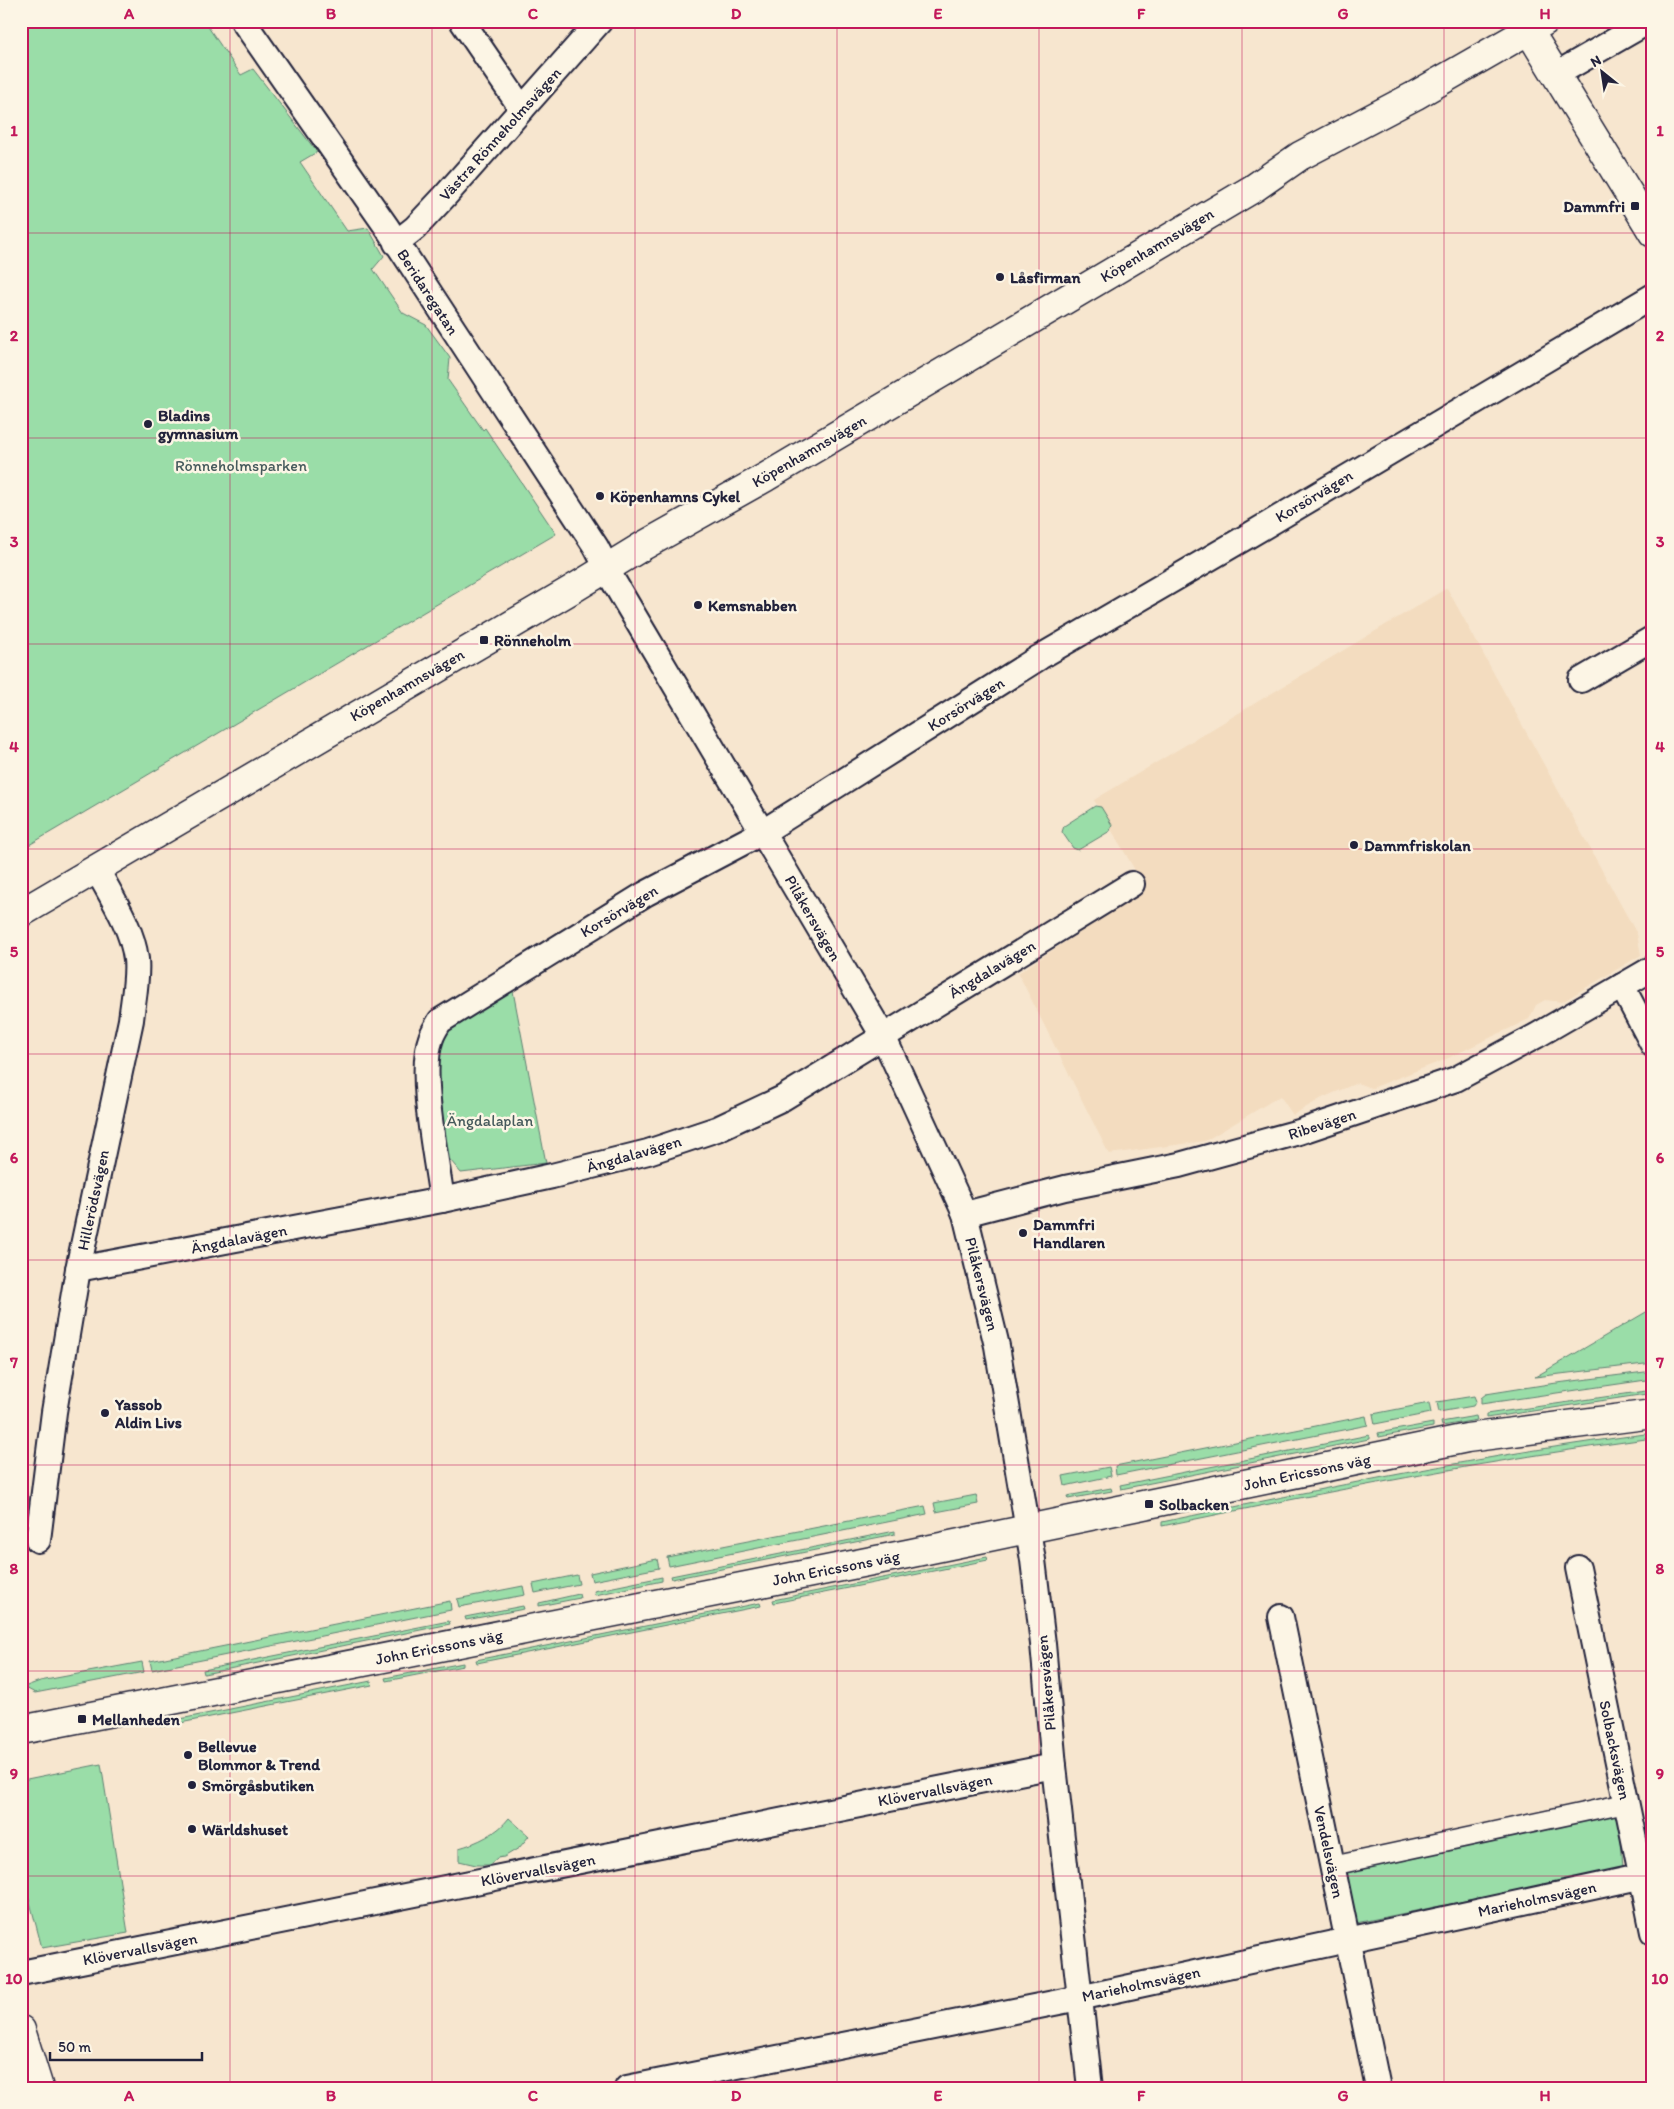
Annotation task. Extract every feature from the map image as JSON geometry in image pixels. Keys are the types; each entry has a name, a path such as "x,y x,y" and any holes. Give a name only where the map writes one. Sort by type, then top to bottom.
{"street":[{"name":"Beridaregatan","path":"243,21 396,242 583,526 607,567"},
{"path":"462,21 522,109"},
{"name":"Västra Rönneholmsvägen","path":"396,242 415,228 440,202 600,21"},
{"path":"1555,75 1649,21"},
{"path":"1532,25 1555,75 1653,234"},
{"name":"Köpenhamnsvägen","path":"21,913 1254,188 1300,156 1416,96 1532,25"},
{"name":"Korsörvägen","path":"442,1200 427,1090 427,1056 430,1038 440,1020 651,890 763,832 1040,657 1653,296"},
{"name":"Pilåkersvägen","path":"607,567 614,582 882,1036 965,1214 997,1346 1029,1529 1090,2088"},
{"path":"1581,680 1653,638"},
{"name":"Hillerödsvägen","path":"38,1540 54,1412 78,1269 131,1020 136,982 136,959 129,935 118,908 96,868"},
{"name":"Ängdalavägen","path":"78,1269 442,1200 552,1176 629,1156 717,1129 782,1098 1132,884"},
{"name":"Ribevägen","path":"965,1214 1065,1188 1172,1167 1332,1122 1456,1079 1536,1036 1653,968"},
{"path":"1622,986 1653,1045"},
{"name":"John Ericssons väg","path":"21,1730 1029,1529 1467,1438 1653,1414"},
{"name":"Solbacksvägen","path":"1578,1568 1626,1803 1647,1875 1653,1932"},
{"name":"Vendelsvägen","path":"1281,1617 1378,2088"},
{"name":"Klövervallsvägen","path":"21,1973 1054,1766"},
{"path":"1332,1866 1626,1803"},
{"name":"Marieholmsvägen","path":"627,2088 1080,1998 1647,1875"},
{"path":"22,2040 39,2088"}],"shaded area":[{"name":"Dammfriskolan","path":"1447,588 1637,934 1641,955 1562,1002 1545,1000 1536,1005 1529,1019 1444,1060 1372,1088 1357,1083 1322,1098 1293,1115 1280,1096 1205,1141 1109,1154 1018,973 1146,889 1094,800"}],"green space":[{"name":"Rönneholmsparken","path":"21,21 204,21 241,75 253,69 317,152 300,162 347,231 368,228 384,256 373,269 403,313 426,325 450,358 448,380 483,430 485,428 556,534 24,848 21,843"},
{"path":"1095,806 1101,807 1112,825 1110,831 1078,850 1073,848 1062,832 1064,826"},
{"name":"Ängdalaplan","path":"513,991 546,1163 461,1173 446,1155 435,1048 452,1022"},
{"path":"1653,1308 1653,1363 1535,1377"},
{"path":"1653,1371 1653,1379 1481,1404 1481,1398 1486,1394"},
{"path":"1653,1390 1653,1393 1486,1418 1486,1414"},
{"path":"1474,1396 1476,1401 1473,1406 1439,1412 1437,1402"},
{"path":"1429,1403 1431,1413 1375,1424 1373,1414"},
{"path":"1366,1416 1368,1425 1116,1475 1115,1466"},
{"path":"1476,1416 1477,1420 1442,1426 1441,1422"},
{"path":"1433,1423 1433,1427 1379,1437 1378,1433"},
{"path":"1653,1433 1653,1438 1407,1477 1162,1526 1162,1522 1468,1461"},
{"path":"1369,1435 1369,1439 1121,1489 1120,1485"},
{"path":"1109,1467 1111,1476 1065,1486 1063,1476"},
{"path":"1111,1488 1112,1491 1068,1499 1067,1496"},
{"path":"976,1495 978,1504 936,1512 934,1503"},
{"path":"925,1506 927,1514 669,1566 667,1557"},
{"path":"895,1531 895,1534 672,1579 671,1576"},
{"path":"987,1557 988,1560 774,1603 773,1600"},
{"path":"657,1559 659,1568 592,1581 590,1573"},
{"path":"577,1575 579,1584 535,1593 533,1584"},
{"path":"662,1577 662,1581 595,1595 594,1591"},
{"path":"523,1586 525,1595 459,1607 457,1599"},
{"path":"579,1594 580,1598 539,1606 539,1603"},
{"path":"450,1601 451,1610 152,1670 150,1661"},
{"path":"760,1603 761,1606 477,1663 476,1660"},
{"path":"523,1606 524,1609 466,1620 465,1617"},
{"path":"449,1621 450,1624 204,1674 203,1670"},
{"path":"142,1662 144,1672 35,1693 24,1687 40,1681"},
{"path":"463,1663 463,1666 386,1681 385,1678"},
{"path":"371,1681 372,1685 160,1727 160,1723"},
{"path":"101,1764 128,1933 42,1948 21,1868 21,1785 27,1779"},
{"path":"1619,1813 1623,1869 1356,1923 1344,1873"},
{"path":"509,1818 529,1836 519,1848 504,1857 497,1858 489,1865 476,1865 459,1861 459,1848 487,1837"}],"place":[{"name":"Dammfri","path":"1635,206"},
{"name":"Låsfirman","path":"1000,277"},
{"name":"Bladins gymnasium","path":"148,424"},
{"name":"Köpenhamns Cykel","path":"600,496"},
{"name":"Kemsnabben","path":"698,605"},
{"name":"Rönneholm","path":"484,640"},
{"name":"Dammfriskolan","path":"1354,845"},
{"name":"Dammfri Handlaren","path":"1023,1233"},
{"name":"Yassob Aldin Livs","path":"105,1413"},
{"name":"Solbacken","path":"1149,1504"},
{"name":"Mellanheden","path":"82,1719"},
{"name":"Bellevue Blommor & Trend","path":"188,1755"},
{"name":"Smörgåsbutiken","path":"192,1785"},
{"name":"Wärldshuset","path":"192,1829"}]}
